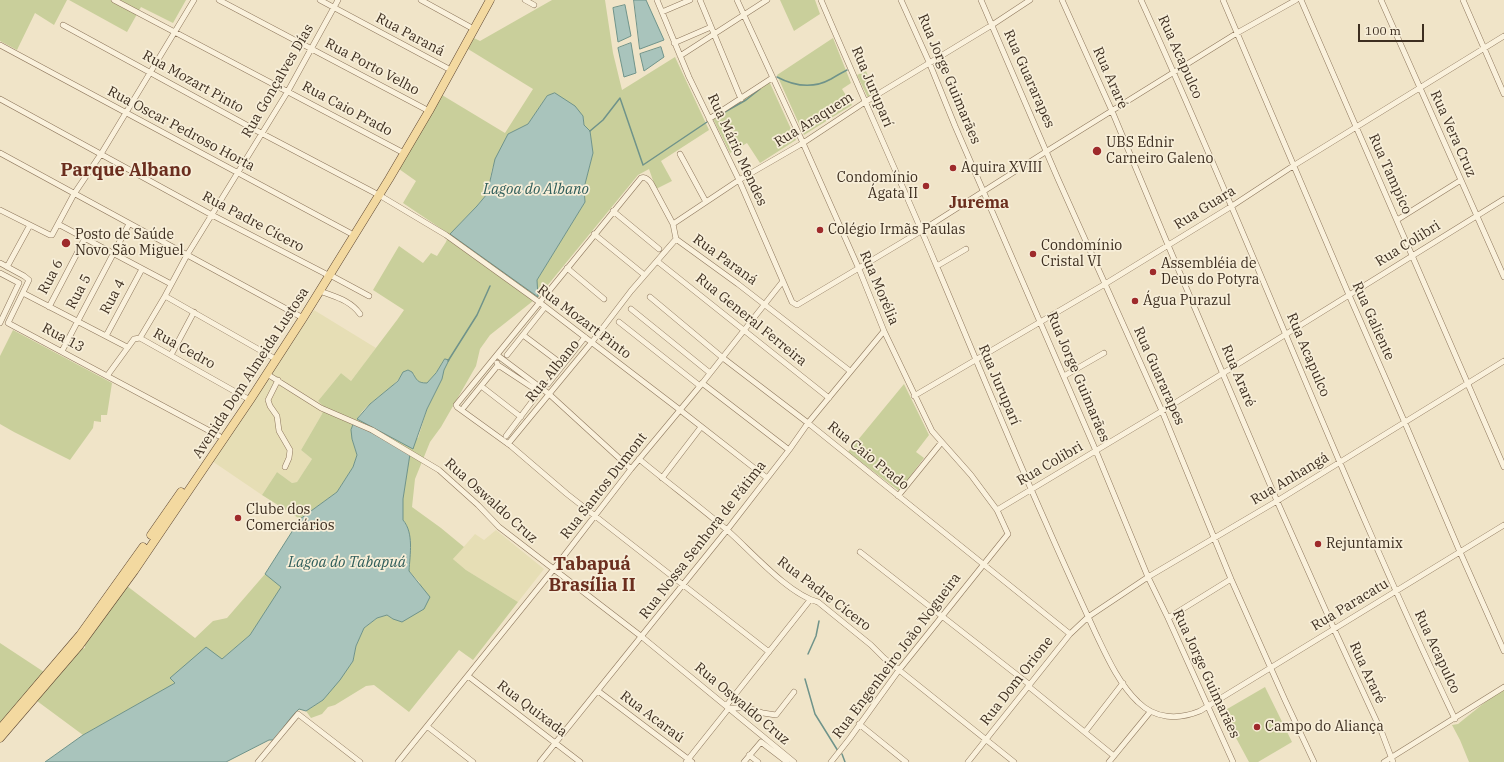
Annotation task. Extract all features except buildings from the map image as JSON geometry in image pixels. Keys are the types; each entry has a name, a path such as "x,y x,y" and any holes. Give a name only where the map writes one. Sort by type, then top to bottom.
{"main road":[{"name":"Avenida Dom Almeida Lustosa","path":"147,547 218,436 267,374 387,178 483,9 485,0"},
{"name":"Avenida Dom Almeida Lustosa","path":"387,178 400,151 426,110 470,27 490,0"},
{"name":"Avenida Dom Almeida Lustosa","path":"0,738 13,719 79,646 248,398 272,357 320,291 350,233 377,194"},
{"name":"Avenida Dom Almeida Lustosa","path":"0,729 13,719"}],"street":[{"name":"Rua Caio Prado","path":"114,0 400,151"},
{"path":"0,211 52,235 74,194 101,154 194,0"},
{"name":"Rua Porto Velho","path":"219,0 426,110"},
{"name":"Rua Paraná","path":"320,0 447,68"},
{"name":"Rua Gonçalves Días","path":"140,338 165,296 186,254 212,215 288,91 338,0"},
{"path":"421,0 470,27"},
{"path":"525,0 534,5"},
{"name":"Rua Mário Mendes","path":"656,0 709,119 740,180 792,302 799,305 859,270"},
{"path":"662,12 690,0"},
{"path":"700,0 741,98"},
{"name":"Rua Morélia","path":"737,0 803,143 884,331 914,396 932,431 971,476 997,510 1008,534 983,564"},
{"path":"680,56 767,0"},
{"name":"Rua Juruparí","path":"821,0 937,266 975,360 1031,489 1103,648 1123,683 1136,700 1150,712 1164,716 1180,717 1191,714 1208,706"},
{"name":"Rua Jorge Guimarães","path":"901,0 1041,322 1148,577 1233,762"},
{"name":"Rua Guararapes","path":"981,0 1162,411 1231,579 1314,762"},
{"name":"Rua Araquem","path":"673,224 740,180 803,143 865,102 992,25 1030,0"},
{"name":"Rua Araré","path":"1062,0 1112,111 1277,501 1382,733 1392,760"},
{"name":"Rua Acapulco","path":"1141,0 1232,206 1396,591 1455,719"},
{"name":"Rua Galiente","path":"1223,0 1348,295 1504,651"},
{"path":"859,270 1047,151 1238,33 1296,0"},
{"name":"Rua Tampico","path":"1301,0 1504,467"},
{"name":"Rua Vera Cruz","path":"1381,0 1504,277"},
{"path":"1463,0 1504,94"},
{"name":"Rua Mozart Pinto","path":"63,25 261,133 377,194 446,235 592,342 767,478"},
{"path":"674,43 711,27"},
{"name":"Rua Guara","path":"914,396 1105,284 1232,206 1293,166 1484,47 1504,36"},
{"name":"Rua Oscar Pedroso Horta","path":"0,45 350,233"},
{"path":"709,119 772,78"},
{"name":"Rua Padre Cícero","path":"0,99 212,215 369,296"},
{"path":"0,154 301,317"},
{"path":"680,154 706,202"},
{"name":"Rua Paraná","path":"508,444 456,405 641,178 646,178 651,182 673,224 676,239 765,304 850,371"},
{"path":"1397,220 1461,180"},
{"name":"Rua Colibri","path":"997,510 1162,411 1504,199"},
{"path":"614,211 659,249"},
{"path":"58,224 171,284"},
{"name":"Rua 5","path":"62,351 129,224"},
{"path":"7,267 30,225"},
{"path":"594,234 642,273"},
{"name":"Rua 6","path":"49,306 85,238"},
{"name":"Rua Albano","path":"508,444 592,342 631,291 676,239"},
{"path":"937,266 966,250"},
{"name":"Rua General Ferreira","path":"657,261 829,398"},
{"path":"0,263 28,278 29,283 23,293 127,347 108,376"},
{"path":"567,268 604,299"},
{"name":"Rua 4","path":"106,336 142,269"},
{"path":"0,273 19,283 0,323"},
{"name":"Rua Santos Dumont","path":"398,762 428,727 596,516 639,459 745,331 783,282"},
{"path":"320,291 355,306 360,314"},
{"name":"Rua 13","path":"23,293 8,323 218,436"},
{"path":"165,296 272,357"},
{"name":"Rua Caio Prado","path":"650,297 723,358 808,423 1070,634"},
{"path":"507,355 545,307"},
{"path":"631,309 710,373"},
{"path":"171,355 194,312"},
{"path":"619,322 789,450"},
{"name":"Rua Nossa Senhora de Fátima","path":"540,762 728,530 808,423 884,331"},
{"path":"523,335 563,365"},
{"path":"548,384 585,337"},
{"name":"Rua Cedro","path":"127,347 134,339 140,338 248,398"},
{"path":"1064,376 1104,353"},
{"path":"496,356 498,365 536,390 537,393 506,436"},
{"path":"496,356 549,394 631,469"},
{"name":"Rua Anhangá","path":"1088,616 1148,577 1277,501 1504,362"},
{"path":"464,407 498,365"},
{"name":"Rua Oswaldo Cruz","path":"267,374 321,408 372,430 432,465 478,505 499,527 642,637 794,762"},
{"path":"278,380 268,400 277,416 279,431 290,450 289,458 285,467"},
{"path":"481,386 521,416"},
{"path":"662,478 701,427"},
{"path":"898,496 941,443"},
{"path":"508,444 567,494 769,652"},
{"name":"Rua Padre Cícero","path":"639,459 728,530 785,583 810,600 818,602 871,644 884,658 1014,762"},
{"name":"Rua Paracatu","path":"1208,706 1504,525"},
{"path":"860,552 1029,685 1114,756"},
{"name":"Rua Engenheiro João Nogueira","path":"831,762 899,670 983,564"},
{"path":"1168,618 1231,579"},
{"path":"689,761 769,652 810,600"},
{"name":"Rua Dom Orione","path":"968,762 1070,634 1088,616"},
{"name":"Rua Quixada","path":"468,676 556,742 580,762"},
{"path":"1085,732 1123,683"},
{"path":"1384,762 1392,760 1504,687"},
{"name":"Rua Acaraú","path":"598,691 689,761"},
{"path":"728,707 749,708 763,713 776,715 794,692"},
{"path":"1109,762 1150,712"},
{"path":"258,762 298,714 360,762"},
{"path":"859,724 906,762"},
{"path":"428,727 473,762"},
{"path":"744,762 761,742 787,762"},
{"path":"749,755 758,762"}],"shaded area":[{"path":"314,310 376,348 351,381 341,373 318,401 324,407 322,414 301,450 312,459 297,482 292,483 277,472 262,495 212,461 267,379 271,380 273,375 272,371"},
{"path":"496,530 544,569 518,602 466,570 453,559 475,534 484,540"}],"green space":[{"path":"0,0 67,0 54,25 35,13 17,50 0,41"},
{"path":"69,0 186,0 173,23 141,7 127,32"},
{"path":"552,0 605,0 613,53 622,90 675,57 709,130 661,161 672,181 656,189 649,169 638,175 538,297 490,335 480,349 476,366 441,427 430,442 415,479 412,507 464,547 453,559 466,570 518,602 473,660 459,650 409,712 374,685 366,686 335,705 328,707 322,714 311,718 306,711 323,700 353,661 356,646 364,628 377,618 387,615 393,619 420,583 409,571 410,537 409,531 403,520 403,499 409,458 400,449 354,423 352,439 357,455 353,467 337,492 300,519 262,495 277,472 292,483 297,482 312,459 301,450 322,414 324,407 318,401 341,373 351,381 404,310 373,290 399,246 423,263 431,253 437,256 446,242 449,234 403,203 416,181 399,169 442,95 505,133 533,89 468,49 474,38 480,41","holes":["547,96 583,116 584,125 590,131 593,153 584,188 585,202 537,280 450,234 487,194 492,169 508,134 528,124","445,359 442,379 427,409 418,438 357,419 371,403 392,386 406,371 408,370 412,372 419,382 427,383"]},
{"path":"780,0 815,0 820,14 794,31"},
{"path":"833,38 851,83 842,89 852,105 804,135 777,75"},
{"path":"866,71 875,93 868,98 857,75"},
{"path":"769,81 796,140 760,163 747,143 730,153 711,115"},
{"path":"13,330 112,383 107,415 101,415 101,422 94,421 93,428 70,460 0,424 0,356"},
{"path":"904,384 929,435 916,452 924,458 899,491 848,452"},
{"path":"265,574 282,587 250,635 222,659 171,678 176,683 83,735 37,701 81,649 85,648 85,645 127,586 195,638 213,621 227,618"},
{"path":"0,643 44,672 0,723"},
{"name":"Campo do Aliança","path":"1265,687 1292,742 1258,762 1249,762 1222,712"},
{"path":"1504,687 1504,762 1469,762 1452,725 1458,724"}],"water":[{"path":"634,0 646,0 664,40 640,49"},
{"path":"625,5 631,36 618,42 613,8"},
{"path":"631,43 636,73 624,77 618,48"},
{"path":"661,47 664,57 644,71 640,54"},
{"name":"Lagoa do Albano","path":"555,93 575,106 583,116 584,125 590,131 593,153 584,188 585,202 537,280 538,297 450,234 487,194 495,159 508,134 528,124 547,96"},
{"path":"445,359 449,360 444,370 442,379 427,409 413,449 357,419 370,404 398,381 403,372 408,370 412,372 419,382 427,383"},
{"name":"Lagoa do Tabapuá","path":"354,423 410,454 403,499 403,520 409,531 410,537 409,571 430,597 424,609 402,622 387,615 377,618 364,628 356,646 353,661 340,680 323,700 306,711 299,709 273,740 269,740 226,762 45,762 83,735 175,683 170,678 206,647 222,659 250,635 281,587 265,574 300,519 337,492 353,467 357,455 351,430"}],"waterway":[{"path":"777,77 790,83 810,85 824,82 847,70"},
{"path":"716,117 746,100 760,89"},
{"path":"590,131 603,120 620,98 643,165 707,122"},
{"path":"448,361 477,315 490,286"},
{"path":"808,654 816,636 819,621"},
{"path":"805,679 815,714 838,751"},
{"path":"842,754 845,762"}],"place":[{"name":"UBS Ednir Carneiro Galeno","path":"1097,151"},
{"name":"Aquira XVIII","path":"953,168"},
{"name":"Condomínio Ágata II","path":"926,186"},
{"name":"Colégio Irmãs Paulas","path":"820,230"},
{"name":"Posto de Saúde Novo São Miguel","path":"66,243"},
{"name":"Condomínio Cristal VI","path":"1033,254"},
{"name":"Assembléia de Deus do Potyra","path":"1153,272"},
{"name":"Água Purazul","path":"1135,301"},
{"name":"Clube dos Comerciários","path":"238,518"},
{"name":"Rejuntamix","path":"1318,544"},
{"name":"Campo do Aliança","path":"1257,727"}],"district":[{"name":"Parque Albano","path":"126,171"},
{"name":"Jurema","path":"979,203"},
{"name":"Tabapuá Brasília II","path":"592,575"}]}
